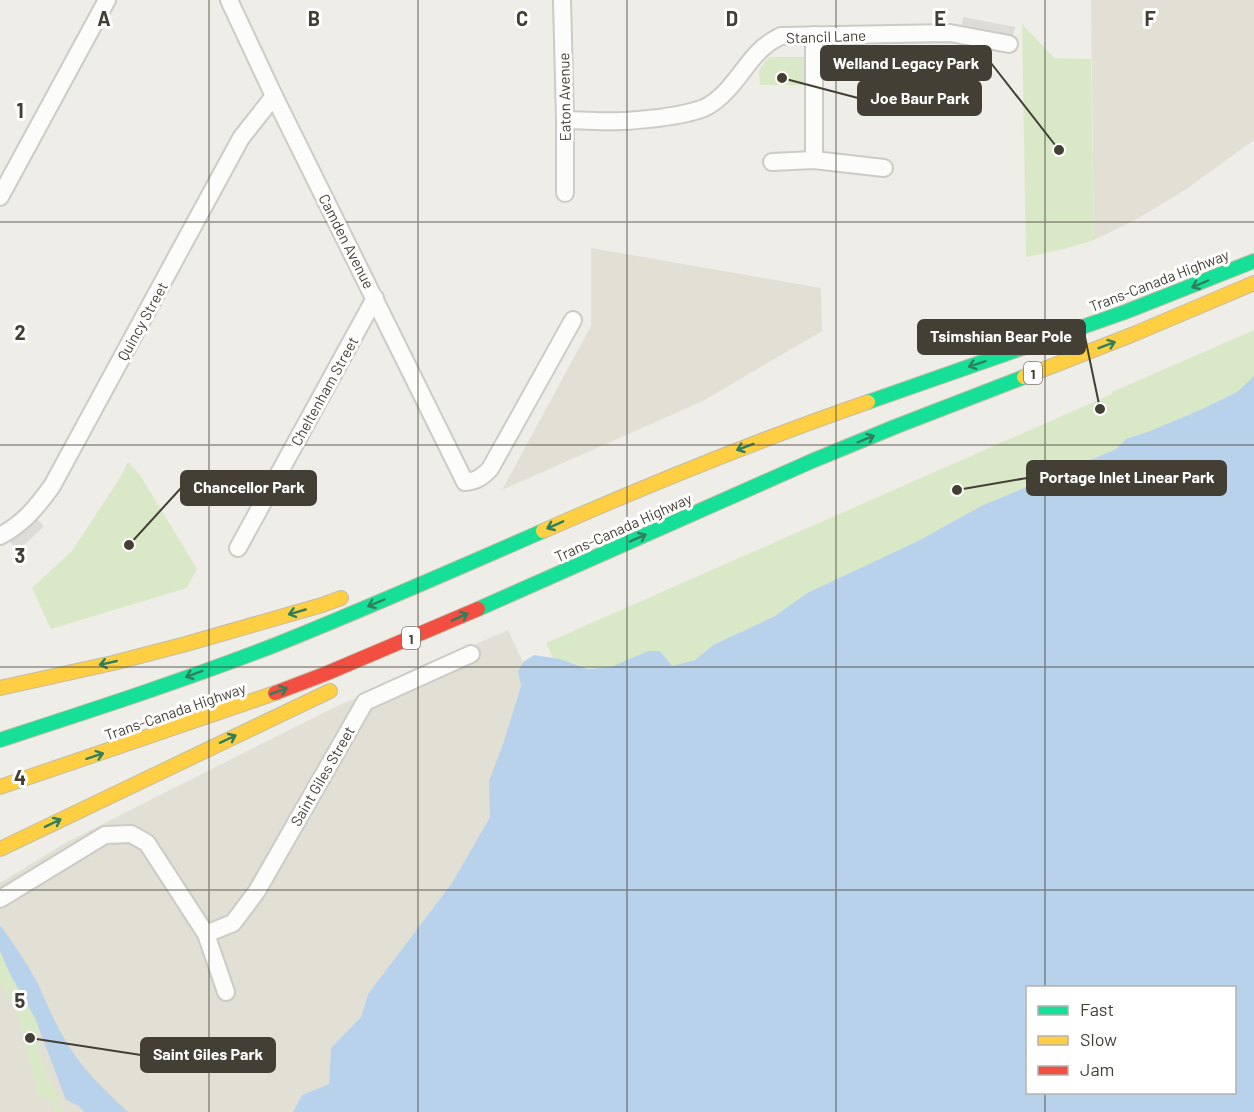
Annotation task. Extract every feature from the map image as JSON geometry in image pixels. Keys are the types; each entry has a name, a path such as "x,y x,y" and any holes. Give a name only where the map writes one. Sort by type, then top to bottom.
{"highway":[{"name":"Trans-Canada Highway","path":"0,740 274,645 686,470 814,420 1120,314 1254,261"},
{"name":"Trans-Canada Highway","path":"0,787 235,708 325,674 812,461 1134,334 1254,283"},
{"path":"435,642 760,497 812,461"},
{"path":"415,572 596,494 686,470"},
{"path":"0,688 186,644 322,605 352,594"},
{"path":"0,849 340,686"}],"street":[{"path":"0,197 107,0"},
{"name":"Camden Avenue","path":"229,0 465,482 475,481 490,469 573,320"},
{"name":"Eaton Avenue","path":"562,0 565,193"},
{"name":"Stancil Lane","path":"565,120 622,121 689,113 704,108 715,102 729,89 752,58 769,41 781,36 950,33 1009,44"},
{"path":"814,35 814,160"},
{"name":"Quincy Street","path":"0,536 14,528 34,510 52,486 241,138 274,96"},
{"path":"772,162 814,160 884,168"},
{"name":"Cheltenham Street","path":"238,548 375,298"},
{"name":"Saint Giles Street","path":"206,934 233,923 257,891 365,702 471,654"},
{"path":"0,899 105,835 131,834 147,843 206,934 226,992"}],"shaded area":[{"path":"1091,0 1254,0 1254,140 1185,190 1137,219 1094,240"},
{"path":"963,17 1015,27 1012,40 961,30"},
{"path":"591,248 821,288 822,331 703,401 502,490 591,326"},
{"path":"36,518 44,526 18,551 10,542"},
{"path":"508,630 523,662 518,671 521,686 490,781 490,817 452,883 368,994 361,1017 331,1048 329,1084 302,1095 293,1112 0,1112 0,883 67,842 331,709"}],"green space":[{"path":"1022,24 1054,58 1091,59 1094,240 1026,257"},
{"path":"769,57 805,57 805,85 760,85 759,70"},
{"path":"1254,330 1254,376 1237,392 1200,410 1126,439 1116,449 981,506 918,541 807,593 775,616 713,645 695,660 672,666 660,651 652,651 617,665 595,668 553,658 546,643 1112,394 1112,392"},
{"path":"128,462 140,475 197,569 187,588 51,629 32,588 72,551"},
{"path":"0,950 41,1028 37,1030 37,1040 41,1058 47,1076 62,1102 55,1101 66,1112 55,1112 51,1099 38,1096 18,1015 0,983"}],"water":[{"path":"1254,376 1254,1112 293,1112 302,1095 329,1084 331,1048 361,1017 368,994 452,883 490,817 489,781 521,686 518,671 523,662 534,655 560,659 588,669 611,667 648,651 660,651 672,666 695,660 713,645 775,616 807,593 918,541 981,506 1116,449 1126,439 1200,410 1237,392"},
{"path":"0,925 34,976 59,1029 74,1054 128,1112 84,1112 79,1106 66,1100 35,1018 0,951"}],"traffic: fast":[{"path":"868,402 1125,312 1254,261"},
{"path":"478,609 812,461 1024,377"},
{"path":"0,740 173,683 275,645 543,531"}],"traffic: slow":[{"path":"1024,377 1134,334 1254,283"},
{"path":"543,531 704,463 868,402"},
{"path":"0,688 186,644 341,598"},
{"path":"0,849 330,691"},
{"path":"0,787 275,693"}],"traffic: jam":[{"path":"275,693 478,609"}],"place":[{"name":"Joe Baur Park","path":"782,78"},
{"name":"Welland Legacy Park","path":"1059,150"},
{"name":"Tsimshian Bear Pole","path":"1100,409"},
{"name":"Portage Inlet Linear Park","path":"957,490"},
{"name":"Chancellor Park","path":"129,545"},
{"name":"Saint Giles Park","path":"30,1038"}]}
